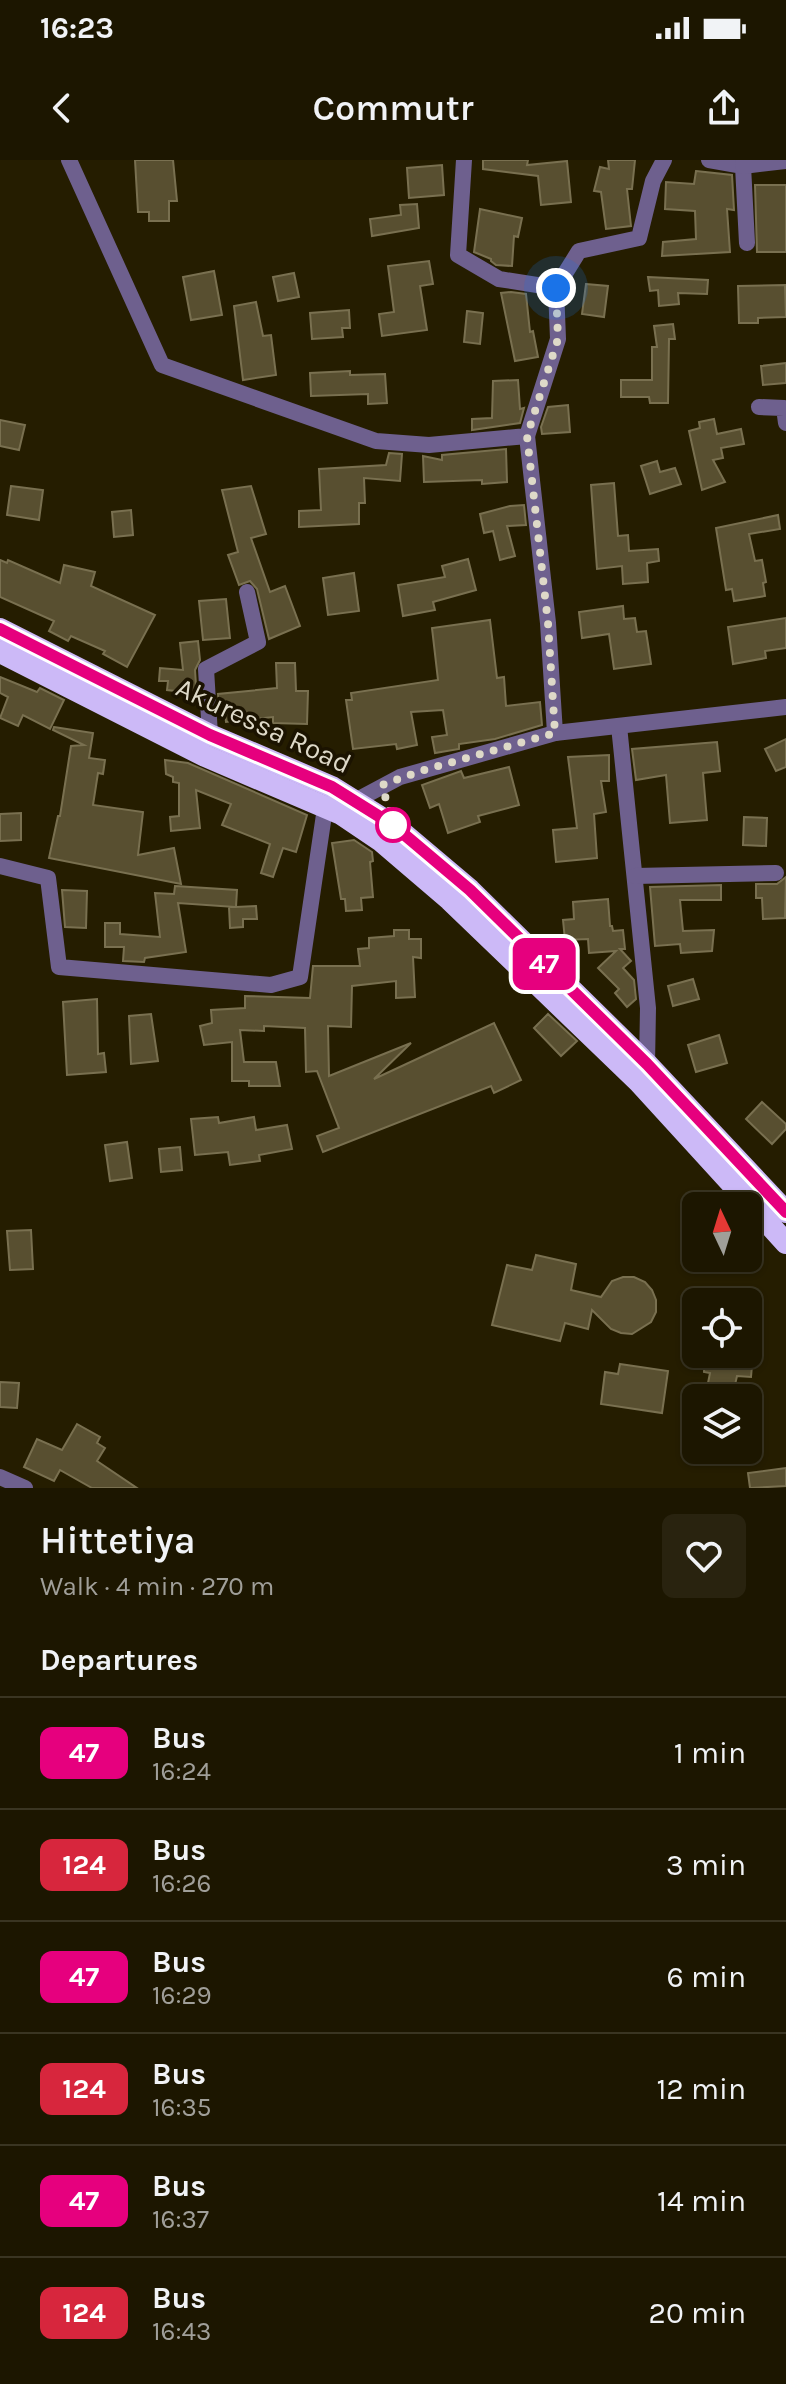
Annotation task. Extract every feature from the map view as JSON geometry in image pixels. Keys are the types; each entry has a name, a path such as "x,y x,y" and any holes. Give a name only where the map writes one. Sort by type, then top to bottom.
{"highway":[{"name":"Akuressa Road","path":"0,629 210,735 304,774 450,900 747,1183 786,1212"},
{"name":"Akuressa Road","path":"0,652 205,756 393,825 470,890 647,1064 747,1183 786,1243"}],"street":[{"path":"69,160 162,365 376,441 429,445 527,436"},
{"path":"464,160 458,255 499,279 556,288"},
{"path":"555,733 548,623 527,436 558,339 556,288 579,251 639,238 653,181 664,160"},
{"path":"709,160 744,163 786,161"},
{"path":"744,163 747,243"},
{"path":"759,407 784,408 786,423"},
{"path":"210,735 206,669 258,642 247,592"},
{"path":"0,866 48,878 59,967 271,985 300,977 340,808 400,777 555,733 786,707"},
{"path":"619,726 648,1008 647,1064"},
{"path":"635,876 776,873"},
{"path":"0,1477 25,1488"}],"building":[{"path":"135,160 173,160 177,201 169,201 169,221 149,221 149,212 138,212"},
{"path":"483,160 528,160 527,165 567,161 571,202 541,205 538,176 483,169"},
{"path":"608,160 635,160 632,189 627,189 631,226 606,229 601,192 594,191 600,167 609,169"},
{"path":"442,165 444,195 409,198 407,168"},
{"path":"696,171 732,175 734,210 727,209 730,252 662,256 663,242 696,239 695,211 665,209 666,182 694,184"},
{"path":"755,185 786,185 786,252 757,252"},
{"path":"417,204 419,228 372,236 370,219 401,215 400,205"},
{"path":"480,209 522,218 518,237 514,236 512,266 496,265 491,259 474,252"},
{"path":"429,261 433,284 420,286 427,330 382,336 379,314 394,312 388,266"},
{"path":"214,271 222,315 191,320 183,277"},
{"path":"294,273 299,297 278,301 273,277"},
{"path":"648,277 708,280 707,294 678,293 679,304 659,306 658,290 650,291"},
{"path":"586,284 608,286 604,317 582,314"},
{"path":"785,285 786,317 758,318 758,323 739,323 738,286"},
{"path":"501,293 526,294 530,332 533,331 538,357 515,361"},
{"path":"256,302 263,336 271,335 276,375 243,380 234,306"},
{"path":"349,310 350,328 342,328 343,337 312,339 310,313"},
{"path":"467,311 483,313 480,344 464,342"},
{"path":"673,324 675,339 669,339 668,403 650,403 649,397 621,397 621,380 652,380 652,347 657,347 654,326"},
{"path":"786,363 786,383 763,385 761,366"},
{"path":"350,371 350,375 385,374 387,403 368,404 368,394 311,396 310,373"},
{"path":"518,380 520,409 524,408 520,423 472,430 472,419 492,418 493,381"},
{"path":"568,405 570,432 542,434 541,427 548,407"},
{"path":"714,419 717,434 741,429 744,444 721,448 723,458 713,460 725,482 702,490 689,431 700,428 699,422"},
{"path":"0,420 25,425 19,450 0,446"},
{"path":"506,449 507,482 424,482 423,456 442,460 442,455"},
{"path":"389,453 402,454 400,481 364,478 365,503 359,503 359,524 299,527 299,511 321,510 319,469 386,465"},
{"path":"657,461 660,472 675,468 681,484 650,494 641,466"},
{"path":"614,483 618,536 628,535 629,551 658,549 659,561 647,563 648,582 623,584 622,566 597,569 591,485"},
{"path":"11,486 43,490 39,520 7,515"},
{"path":"251,486 266,534 251,538 270,592 285,586 300,626 269,639 257,589 250,581 239,585 228,555 238,552 222,490"},
{"path":"524,505 526,525 507,526 515,556 500,560 493,531 484,533 480,514"},
{"path":"131,510 133,535 114,537 112,512"},
{"path":"778,515 780,529 749,534 755,561 762,560 765,596 734,601 732,589 726,590 716,528"},
{"path":"468,559 476,590 433,602 435,610 403,616 398,585 445,577 442,566"},
{"path":"0,560 7,563 8,560 60,583 64,565 95,572 91,586 155,615 127,667 103,654 105,651 71,636 68,641 49,631 54,621 0,597"},
{"path":"354,573 359,611 328,615 323,578"},
{"path":"226,599 230,638 203,640 199,601"},
{"path":"623,606 624,619 635,618 637,632 646,631 651,664 614,669 609,634 582,638 579,612"},
{"path":"786,618 786,648 765,651 766,658 733,664 728,627"},
{"path":"490,620 497,678 504,677 506,706 540,702 542,725 495,739 459,744 459,749 435,753 432,737 447,735 443,710 411,712 417,745 397,749 396,744 353,749 346,700 352,700 351,693 438,680 432,628"},
{"path":"198,641 200,660 195,670 197,701 185,699 185,692 167,690 168,681 159,681 160,668 183,670 180,643"},
{"path":"276,663 295,663 296,691 308,691 307,724 273,723 273,717 226,722 224,706 219,705 218,694 277,688"},
{"path":"0,677 37,692 40,688 64,700 50,729 23,715 18,726 0,718 8,697 0,693"},
{"path":"54,727 93,733 89,758 105,760 103,774 98,773 93,805 143,812 138,855 174,848 181,884 49,858 60,816 71,746 84,745 53,730"},
{"path":"786,739 786,767 776,771 765,749"},
{"path":"717,742 720,771 703,773 707,820 670,823 666,775 636,780 632,749"},
{"path":"609,755 609,781 601,781 606,812 594,814 597,858 556,862 553,830 577,828 568,757"},
{"path":"165,760 188,763 307,815 296,852 283,848 273,877 261,873 270,844 222,825 231,804 196,790 200,828 171,831 170,817 179,816 179,783 173,782 173,777 166,774"},
{"path":"509,767 519,805 478,816 480,822 448,833 439,804 430,808 422,785 461,771 464,778"},
{"path":"21,813 21,840 0,841 0,814"},
{"path":"744,817 767,818 766,846 743,845"},
{"path":"354,840 372,852 373,897 361,898 362,910 346,911 345,899 341,899 332,843"},
{"path":"786,877 785,918 763,919 762,898 756,898 756,884 777,884"},
{"path":"721,885 721,900 680,900 683,931 714,930 712,951 681,953 680,944 655,946 650,887"},
{"path":"175,886 237,890 236,907 256,906 257,919 243,919 243,927 230,928 229,907 235,907 178,903 186,952 145,958 144,962 123,961 124,947 105,947 105,923 120,923 120,934 160,937 155,893 174,894"},
{"path":"62,890 87,891 86,928 65,927"},
{"path":"608,899 610,926 613,931 623,930 625,949 620,949 631,961 623,968 634,980 636,999 627,1007 615,993 619,989 598,968 616,951 589,953 588,939 565,940 563,920 574,919 573,902"},
{"path":"394,930 409,930 409,939 421,939 421,958 413,957 415,997 396,998 396,981 352,986 351,1027 328,1026 329,1076 411,1043 374,1079 494,1023 521,1080 494,1093 491,1086 323,1152 317,1136 339,1128 317,1071 306,1072 305,1028 264,1026 264,1031 240,1030 244,1062 276,1062 280,1086 249,1086 249,1081 232,1081 232,1042 204,1045 200,1026 212,1023 211,1010 245,1008 245,996 310,998 313,966 360,966 358,949 369,948 369,938 394,936"},
{"path":"693,979 699,999 673,1006 668,986"},
{"path":"97,999 98,1054 104,1053 106,1072 67,1075 63,1002"},
{"path":"151,1014 158,1061 131,1064 129,1016"},
{"path":"548,1014 577,1041 561,1056 534,1028"},
{"path":"719,1035 727,1063 696,1072 688,1045"},
{"path":"762,1102 786,1124 786,1129 772,1144 746,1119"},
{"path":"218,1117 219,1123 254,1117 256,1130 287,1125 292,1149 259,1155 260,1161 230,1165 228,1152 195,1155 191,1119"},
{"path":"127,1142 132,1178 110,1181 105,1145"},
{"path":"180,1147 182,1170 161,1172 159,1149"},
{"path":"31,1230 33,1269 10,1270 7,1231"},
{"path":"536,1255 576,1264 571,1290 601,1297 612,1281 623,1277 634,1277 645,1282 656,1300 656,1312 651,1322 632,1334 621,1333 611,1329 592,1310 588,1329 565,1323 560,1341 492,1325 507,1265 532,1270"},
{"path":"620,1364 668,1371 662,1413 601,1404 605,1372 618,1374"},
{"path":"704,1368 752,1368 751,1377 737,1376 735,1384 708,1384 710,1373 704,1372"},
{"path":"0,1382 19,1383 17,1408 0,1407"},
{"path":"77,1424 100,1437 97,1443 105,1448 97,1461 137,1488 92,1488 60,1470 54,1481 24,1467 37,1439 62,1450"},
{"path":"786,1468 786,1486 750,1488 748,1473"}],"bus line":[{"name":"47","path":"0,629 210,735 332,787 393,825 470,890 647,1064 786,1212"}],"route":[{"path":"393,825 382,785 400,777 555,733 548,623 527,436 558,339 556,288"}]}
